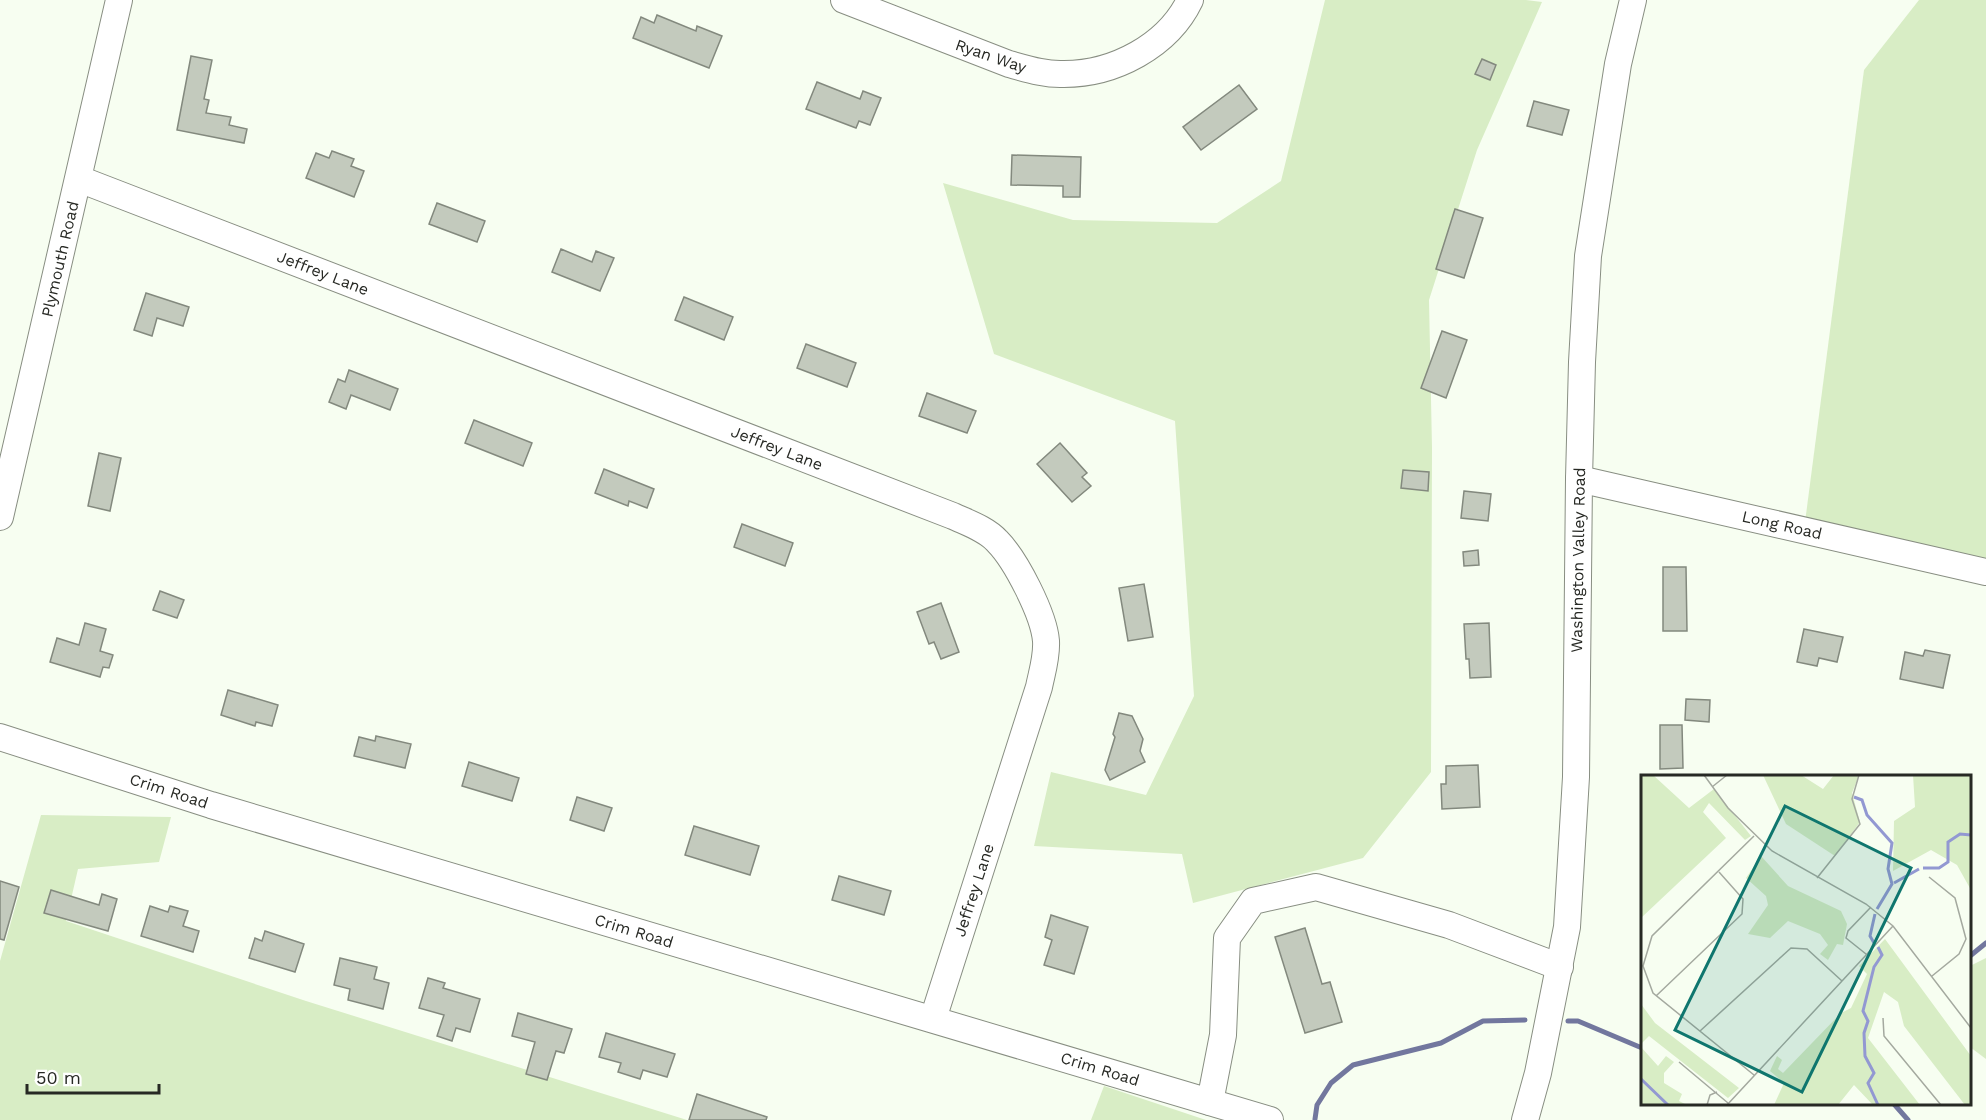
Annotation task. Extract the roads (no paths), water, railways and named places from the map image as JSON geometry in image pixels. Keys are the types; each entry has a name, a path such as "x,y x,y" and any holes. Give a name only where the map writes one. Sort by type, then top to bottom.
{"street":[{"name":"Plymouth Road","path":"0,517 119,0"},
{"name":"Ryan Way","path":"844,0 1009,64 1063,75 1112,66 1136,54 1174,26 1190,0"},
{"name":"Washington Valley Road","path":"1525,1120 1538,1073 1567,927 1576,777 1579,480 1588,256 1618,64 1633,0"},
{"name":"Jeffrey Lane","path":"78,179 953,516 980,528 996,540 1010,556 1042,619 1046,659 933,1019"},
{"name":"Long Road","path":"1579,480 1986,572"},
{"name":"Crim Road","path":"0,737 218,807 1270,1120"},
{"path":"1210,1102 1223,1035 1227,938 1253,901 1316,887 1449,925 1560,967"}],"waterway":[{"path":"1971,955 1986,943"},
{"path":"1315,1119 1317,1105 1331,1083 1353,1065 1441,1043 1483,1021 1525,1020"},
{"path":"1568,1021 1578,1021 1641,1048"},
{"path":"1895,1105 1908,1120"}]}
